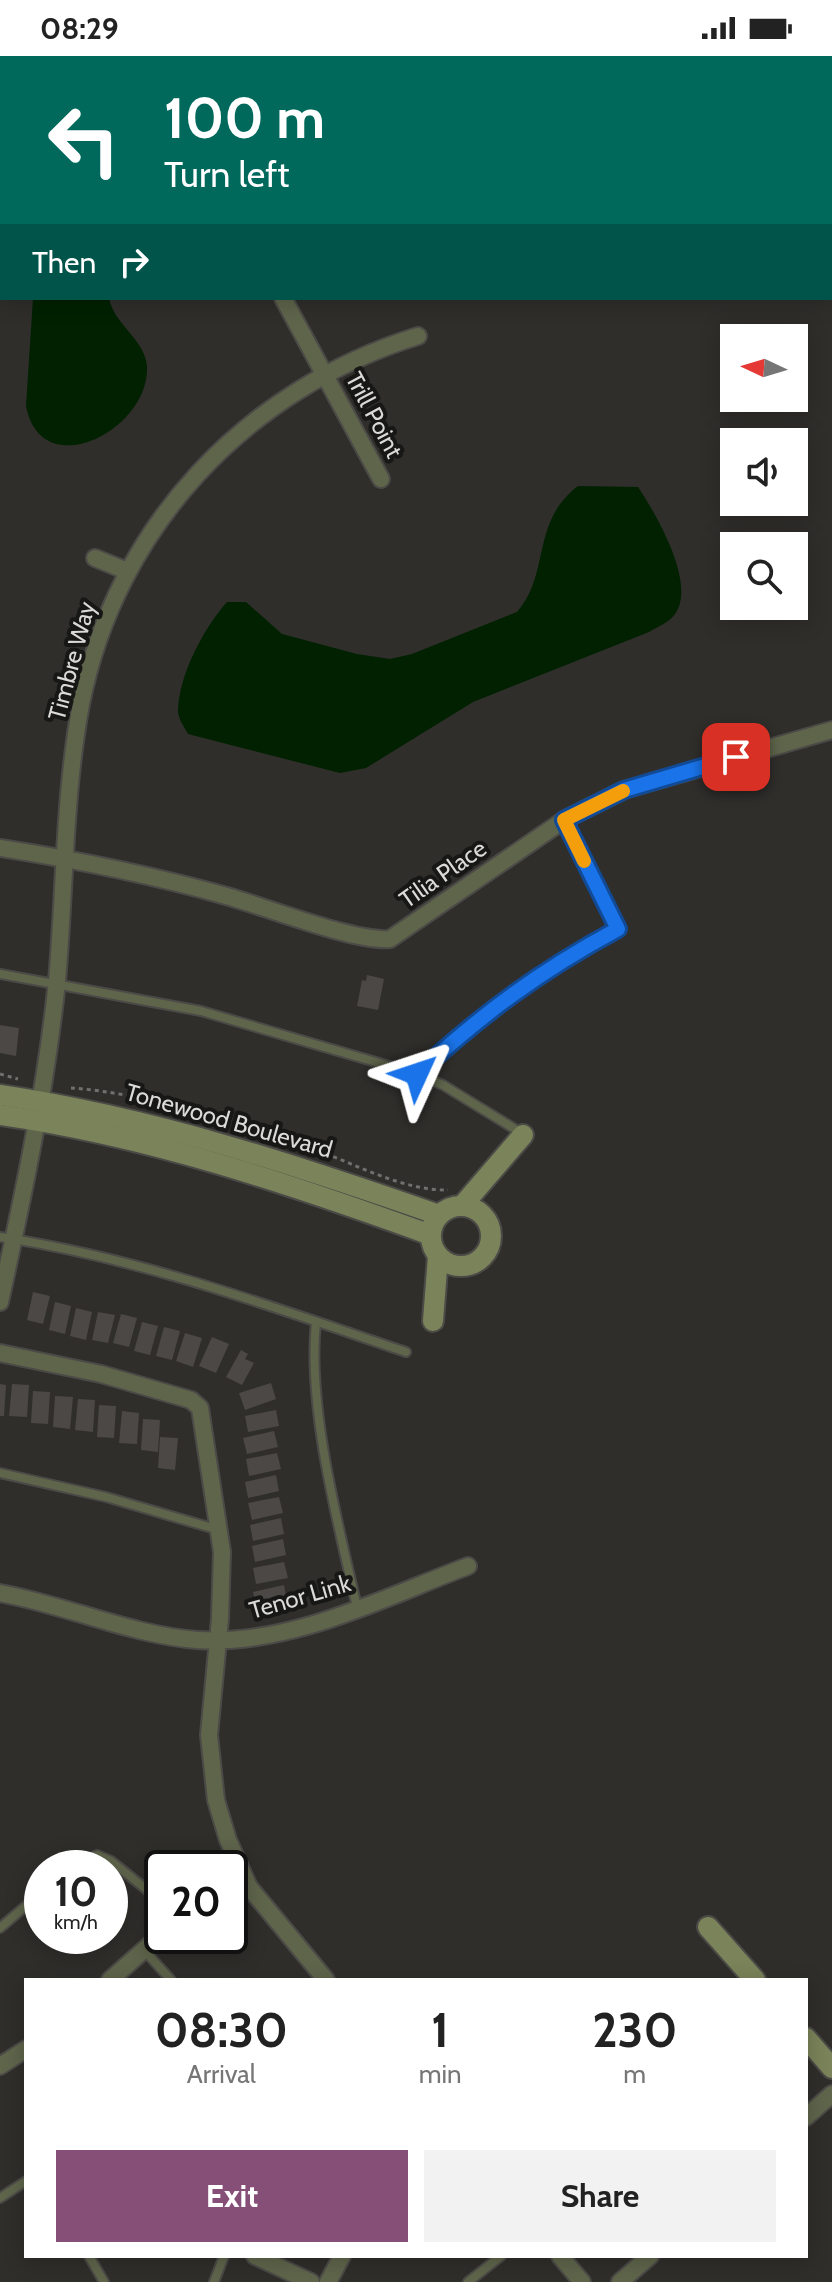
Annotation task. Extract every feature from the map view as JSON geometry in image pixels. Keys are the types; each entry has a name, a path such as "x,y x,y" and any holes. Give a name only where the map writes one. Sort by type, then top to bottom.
{"street":[{"name":"Trill Point","path":"284,300 381,479"},
{"name":"Timbre Way","path":"0,1302 7,1238 38,1111 56,984 81,703 95,649 127,571 173,502 227,443 324,373 373,351 418,336"},
{"path":"95,558 127,571"},
{"name":"Tilia Place","path":"0,848 67,859 226,896 376,940 401,932 443,899 564,820 624,790 832,730"},
{"name":"Tonewood Boulevard","path":"0,1095 38,1111 200,1157 431,1235"},
{"name":"Tonewood Boulevard","path":"0,1115 38,1111 147,1123 257,1152 439,1215"},
{"path":"465,1265 433,1321 438,1256 431,1235 439,1215 462,1206 523,1135"},
{"path":"483,1216 502,1157"},
{"path":"438,1256 450,1264 465,1265 479,1260 490,1244 489,1226 483,1216 462,1206"},
{"path":"0,1353 101,1374 191,1400 200,1408 219,1530 222,1576 209,1735 211,1770 228,1840 249,1887 324,1978"},
{"name":"Tenor Link","path":"0,1593 39,1600 149,1631 219,1640 284,1632 468,1566"},
{"path":"708,1927 753,1978"},
{"path":"112,1978 144,1950"},
{"path":"808,2040 832,2068"},
{"path":"0,2066 24,2050"},
{"path":"808,2115 832,2094"},
{"path":"259,2258 311,2282"},
{"path":"328,2282 341,2258"},
{"path":"562,2258 582,2282"},
{"path":"620,2282 648,2258"}],"lane":[{"path":"417,1074 482,1014 558,962 618,929 564,820"},
{"path":"0,974 249,1023 417,1074 443,1085 523,1135"},
{"path":"7,1238 120,1260 202,1282 406,1352"},
{"path":"316,1322 315,1361 325,1447 357,1607"},
{"path":"0,1473 106,1497 219,1530"},
{"path":"128,1875 144,1888"},
{"path":"0,1928 24,1907"},
{"path":"148,1954 169,1978"},
{"path":"0,2198 24,2182"},
{"path":"90,2258 104,2282"},
{"path":"214,2282 223,2258"},
{"path":"468,2282 498,2258"}],"shaded area":[{"path":"33,300 110,300 117,316 136,340 147,367 143,390 131,411 114,428 93,440 71,445 52,442 36,430 26,406"},
{"path":"578,486 638,487 672,549 678,568 680,601 675,614 667,622 473,702 366,768 340,773 188,734 178,714 183,682 202,638 227,602 246,602 282,634 357,654 390,659 412,654 517,612 534,581 553,516 563,500"}],"building":[{"path":"367,975 384,979 378,1010 357,1006 362,980 366,981"},
{"path":"0,1025 19,1028 16,1056 0,1053"},
{"path":"33,1292 50,1296 43,1324 27,1320"},
{"path":"55,1302 71,1306 65,1334 49,1330"},
{"path":"76,1308 92,1312 86,1340 70,1336"},
{"path":"98,1312 115,1315 108,1343 92,1340"},
{"path":"121,1314 137,1318 129,1347 113,1343"},
{"path":"142,1322 158,1326 150,1355 134,1351"},
{"path":"164,1327 180,1331 172,1360 156,1356"},
{"path":"185,1333 202,1338 193,1367 176,1361"},
{"path":"212,1337 229,1344 216,1373 199,1366"},
{"path":"241,1350 248,1354 245,1359 254,1363 242,1385 226,1377"},
{"path":"271,1383 276,1399 245,1410 239,1393"},
{"path":"0,1384 6,1385 4,1416 0,1416"},
{"path":"12,1384 29,1385 27,1417 9,1416"},
{"path":"33,1391 50,1392 48,1424 31,1423"},
{"path":"55,1396 73,1397 70,1429 53,1427"},
{"path":"78,1399 95,1400 93,1432 75,1430"},
{"path":"99,1405 116,1406 114,1438 97,1437"},
{"path":"276,1410 279,1426 248,1432 245,1416"},
{"path":"122,1411 139,1413 137,1444 119,1443"},
{"path":"143,1419 160,1420 158,1452 141,1450"},
{"path":"274,1431 278,1447 247,1454 243,1438"},
{"path":"160,1437 178,1438 175,1470 158,1468"},
{"path":"277,1453 281,1469 249,1476 246,1459"},
{"path":"276,1475 279,1491 248,1498 245,1482"},
{"path":"279,1497 283,1513 252,1520 248,1503"},
{"path":"281,1518 284,1534 253,1541 250,1525"},
{"path":"283,1539 286,1555 255,1562 252,1546"},
{"path":"284,1562 288,1578 256,1584 253,1568"},
{"path":"284,1585 287,1601 257,1608 253,1592"}],"slow traffic":[{"path":"584,861 564,820 623,791"}],"route":[{"path":"417,1074 482,1014 558,962 618,929 564,820 624,790 736,757"}]}
